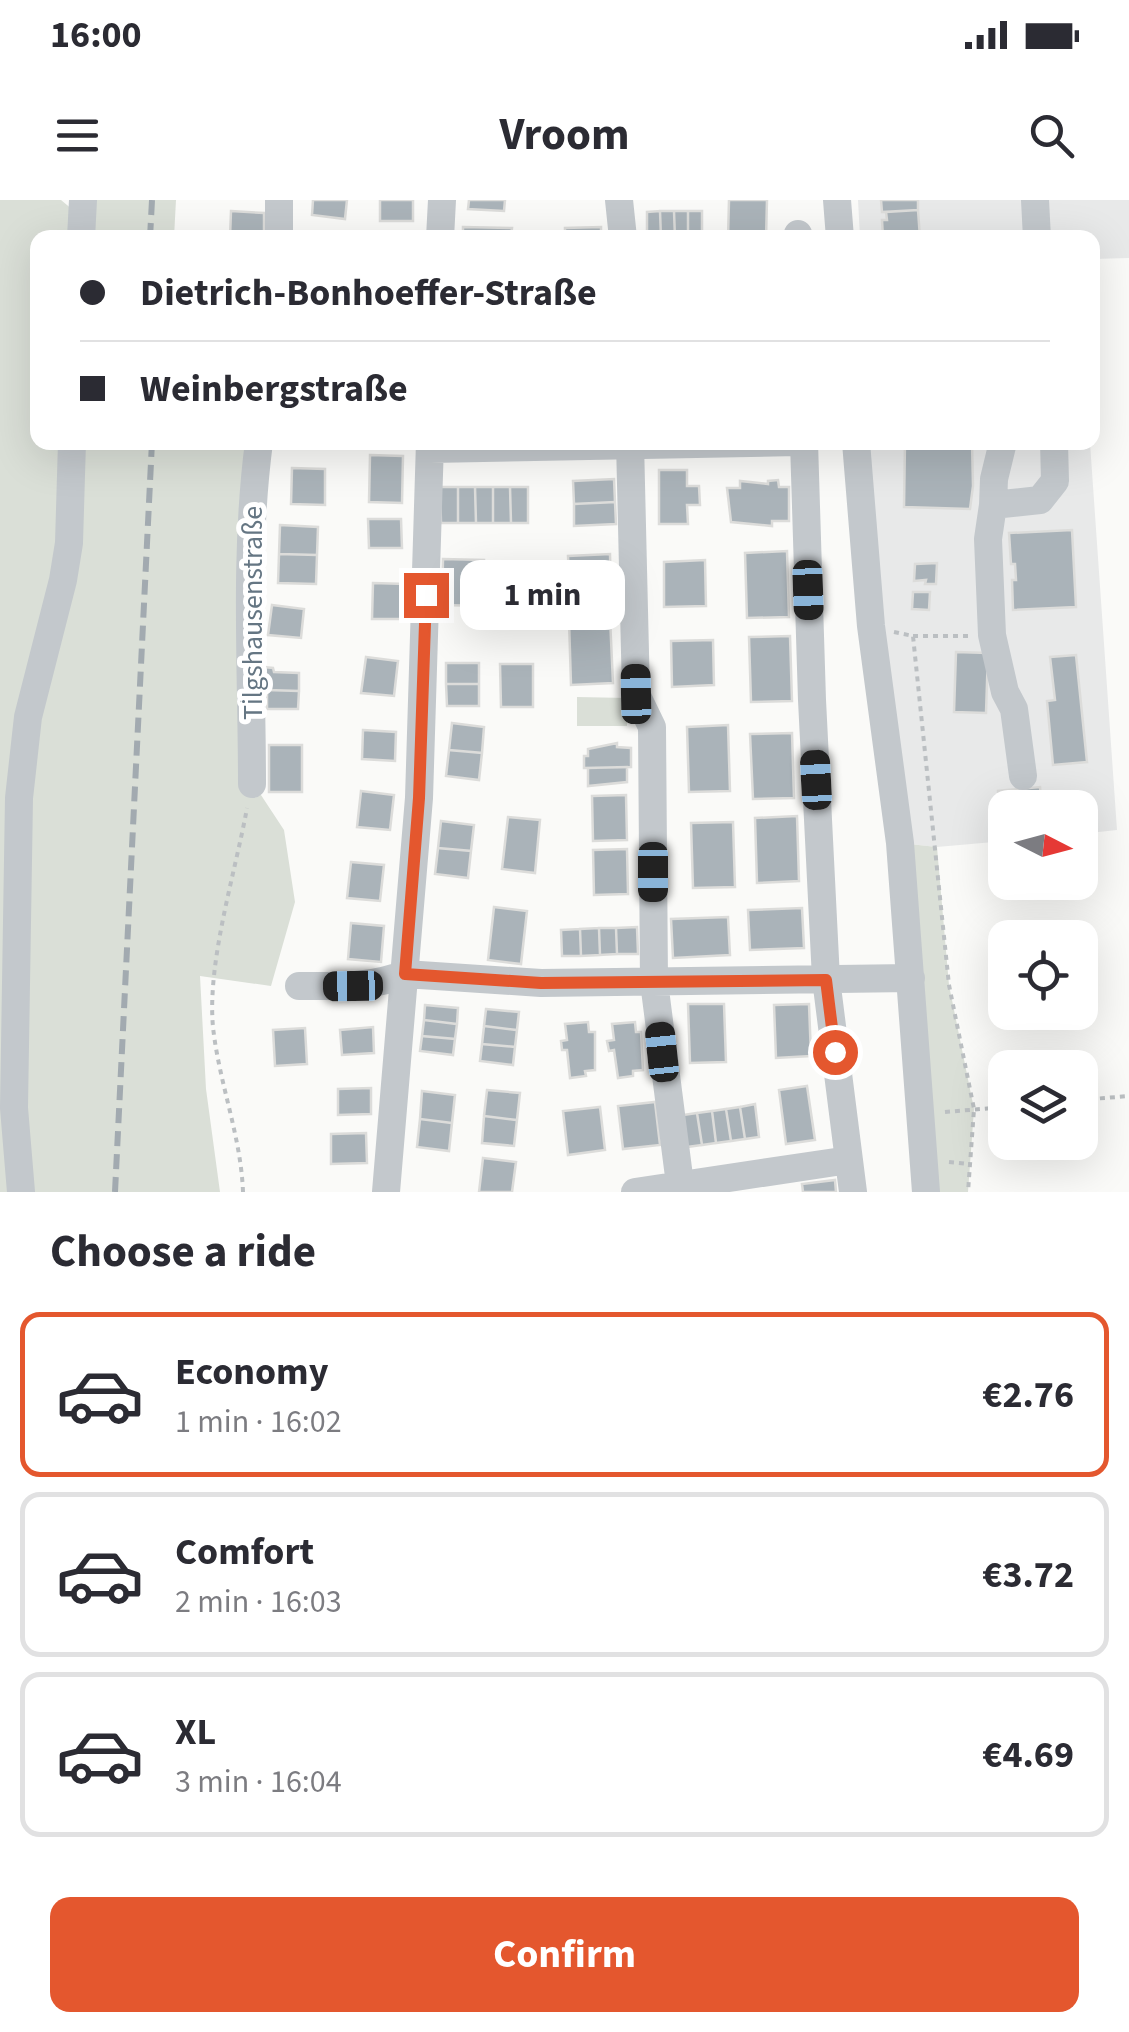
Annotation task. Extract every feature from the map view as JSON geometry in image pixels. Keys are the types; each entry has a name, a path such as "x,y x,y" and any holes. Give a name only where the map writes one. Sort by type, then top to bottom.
{"street":[{"path":"81,230 83,200"},
{"path":"278,230 280,200"},
{"path":"440,230 442,200"},
{"path":"619,200 622,230"},
{"path":"837,200 839,230"},
{"path":"1035,200 1037,230"},
{"path":"21,1192 14,1108 20,798 28,716 69,543 72,450"},
{"name":"Tilgshausenstraße","path":"252,784 248,588 257,450"},
{"path":"386,1192 419,798 430,450"},
{"path":"630,450 636,694 652,727 654,982 680,1189"},
{"path":"800,450 826,980 853,1192"},
{"path":"857,450 871,626 900,843 926,1192"},
{"path":"1000,450 988,539 995,644 1005,692 1014,709 1023,776"},
{"path":"993,504 1040,500 1054,481 1054,450"},
{"path":"299,986 353,986 386,982 405,974 541,983 911,978"},
{"path":"635,1192 680,1189 849,1160"}],"path":[{"path":"871,626 914,636 995,644"},
{"path":"914,636 949,985 974,1110 968,1192"},
{"path":"243,1192 242,1166 216,1042 213,994 252,784"},
{"path":"1098,1099 1129,1096"},
{"path":"920,1114 988,1109"}],"shaded area":[{"path":"0,200 61,200 79,215 80,200 176,200 174,230 30,230 30,450 253,450 259,792 284,830 295,902 271,986 200,976 206,1089 220,1192 0,1192"},
{"path":"858,200 1129,200 1129,258 1100,259 1100,230 860,230"},
{"path":"857,450 1090,450 1117,830 1098,832 1098,790 988,790 988,842 937,847 900,843"},
{"path":"577,697 628,698 627,726 577,726"},
{"path":"900,843 937,847 949,985 974,1109 968,1192 927,1192"}],"building":[{"path":"313,200 347,200 345,219 312,215"},
{"path":"380,200 413,200 413,221 380,221"},
{"path":"469,200 505,200 504,211 468,209"},
{"path":"729,200 767,200 766,230 728,230"},
{"path":"881,200 918,200 918,210 882,212"},
{"path":"918,210 919,230 883,230 886,212"},
{"path":"231,211 264,213 264,230 230,230"},
{"path":"660,211 661,230 647,230 647,212"},
{"path":"660,211 674,211 675,230 661,230"},
{"path":"674,211 688,211 688,230 675,230"},
{"path":"688,211 702,211 702,230 688,230"},
{"path":"463,227 512,228 512,230"},
{"path":"601,227 601,230 565,230"},
{"path":"905,450 972,450 970,509 904,507"},
{"path":"370,455 403,456 402,503 369,502"},
{"path":"292,468 325,469 325,505 291,504"},
{"path":"659,470 687,470 687,486 699,486 700,505 687,505 688,524 659,524"},
{"path":"614,479 615,502 574,504 573,481"},
{"path":"778,480 779,487 789,487 789,521 772,521 772,526 731,522 727,488 740,488 740,481 768,484"},
{"path":"440,487 458,487 458,523 441,523"},
{"path":"458,487 475,487 476,523 458,523"},
{"path":"475,487 493,487 493,523 476,523"},
{"path":"493,487 510,487 511,523 493,523"},
{"path":"510,487 528,487 528,523 511,523"},
{"path":"615,502 616,524 574,526 574,504"},
{"path":"368,519 401,519 402,548 369,548"},
{"path":"280,525 318,527 317,555 279,554"},
{"path":"1072,530 1076,607 1013,610 1012,580 1016,580 1009,533"},
{"path":"787,551 789,617 747,618 745,553"},
{"path":"279,554 317,555 316,584 278,583"},
{"path":"610,554 611,599 570,601 568,556"},
{"path":"443,559 484,560 482,606 442,605"},
{"path":"705,560 706,606 664,607 664,562"},
{"path":"937,563 936,584 914,581 915,564"},
{"path":"501,576 534,578 531,621 498,619"},
{"path":"373,583 406,584 405,619 372,619"},
{"path":"913,592 930,592 929,610 912,609"},
{"path":"272,605 304,609 301,638 268,635"},
{"path":"610,618 613,683 571,685 569,620"},
{"path":"790,636 792,701 751,702 749,637"},
{"path":"713,640 714,685 672,687 671,641"},
{"path":"956,652 988,653 986,713 954,712"},
{"path":"1076,655 1087,762 1053,765 1047,701 1055,700 1050,657"},
{"path":"366,657 398,661 394,696 361,693"},
{"path":"446,663 479,663 479,684 446,684"},
{"path":"500,664 533,664 533,707 501,707"},
{"path":"263,667 273,668 274,672 299,673 299,691 267,690 268,681 262,681"},
{"path":"446,684 479,684 479,706 447,706"},
{"path":"267,690 299,691 298,709 267,709"},
{"path":"452,723 484,727 482,753 449,750"},
{"path":"728,725 730,791 689,792 687,727"},
{"path":"363,730 396,732 395,761 362,759"},
{"path":"792,733 794,798 753,799 750,734"},
{"path":"617,743 617,747 631,748 631,767 584,768 588,749"},
{"path":"269,745 302,745 302,792 269,792"},
{"path":"449,750 482,753 479,780 446,776"},
{"path":"627,767 627,782 588,786 588,768"},
{"path":"361,791 394,795 390,830 357,827"},
{"path":"626,795 627,840 593,841 592,796"},
{"path":"797,816 799,881 757,883 755,818"},
{"path":"508,817 540,820 535,873 502,869"},
{"path":"441,821 474,825 471,851 438,848"},
{"path":"733,822 735,887 693,888 691,823"},
{"path":"438,848 471,851 468,878 435,874"},
{"path":"627,849 628,894 594,895 593,850"},
{"path":"351,862 384,865 380,901 347,898"},
{"path":"494,907 527,911 521,964 488,960"},
{"path":"802,908 804,948 750,950 748,910"},
{"path":"728,917 730,955 673,958 671,919"},
{"path":"351,923 384,926 381,962 348,959"},
{"path":"637,927 638,954 617,954 616,928"},
{"path":"599,928 600,955 581,956 580,929"},
{"path":"599,928 616,928 617,954 600,955"},
{"path":"580,929 581,956 562,956 561,930"},
{"path":"688,1004 724,1004 726,1062 690,1063"},
{"path":"809,1004 811,1056 776,1058 774,1005"},
{"path":"425,1005 458,1008 457,1024 424,1020"},
{"path":"486,1009 519,1012 517,1030 484,1026"},
{"path":"424,1020 457,1024 455,1039 422,1036"},
{"path":"588,1022 589,1032 595,1032 595,1070 570,1078 567,1050 562,1050 561,1041 567,1040 565,1024"},
{"path":"635,1022 636,1032 641,1032 643,1070 618,1078 614,1050 609,1051 607,1041 614,1040 612,1024"},
{"path":"484,1026 517,1030 515,1047 482,1044"},
{"path":"373,1027 374,1053 342,1055 340,1030"},
{"path":"305,1028 307,1064 275,1066 273,1030"},
{"path":"422,1036 455,1039 453,1055 420,1051"},
{"path":"482,1044 515,1047 513,1065 480,1061"},
{"path":"807,1086 815,1140 786,1144 779,1090"},
{"path":"371,1088 371,1114 338,1115 338,1089"},
{"path":"487,1090 520,1093 517,1120 484,1116"},
{"path":"422,1091 455,1095 452,1123 420,1119"},
{"path":"655,1102 660,1145 623,1149 618,1106"},
{"path":"755,1104 759,1137 745,1139 740,1107"},
{"path":"600,1107 605,1150 568,1155 563,1111"},
{"path":"740,1107 745,1139 731,1141 726,1109"},
{"path":"726,1109 731,1141 716,1143 712,1111"},
{"path":"712,1111 716,1143 702,1145 697,1113"},
{"path":"697,1113 702,1145 687,1147 683,1115"},
{"path":"484,1116 517,1120 514,1146 482,1143"},
{"path":"420,1119 452,1123 449,1151 417,1147"},
{"path":"366,1133 367,1163 331,1164 331,1134"},
{"path":"483,1158 516,1162 512,1192 479,1192"},
{"path":"835,1180 836,1192 803,1192 802,1184"}],"railway":[{"path":"150,230 152,200"},
{"path":"115,1192 152,450"}],"route":[{"path":"426,595 419,798 405,974 541,983 826,980 835,1052"}]}
